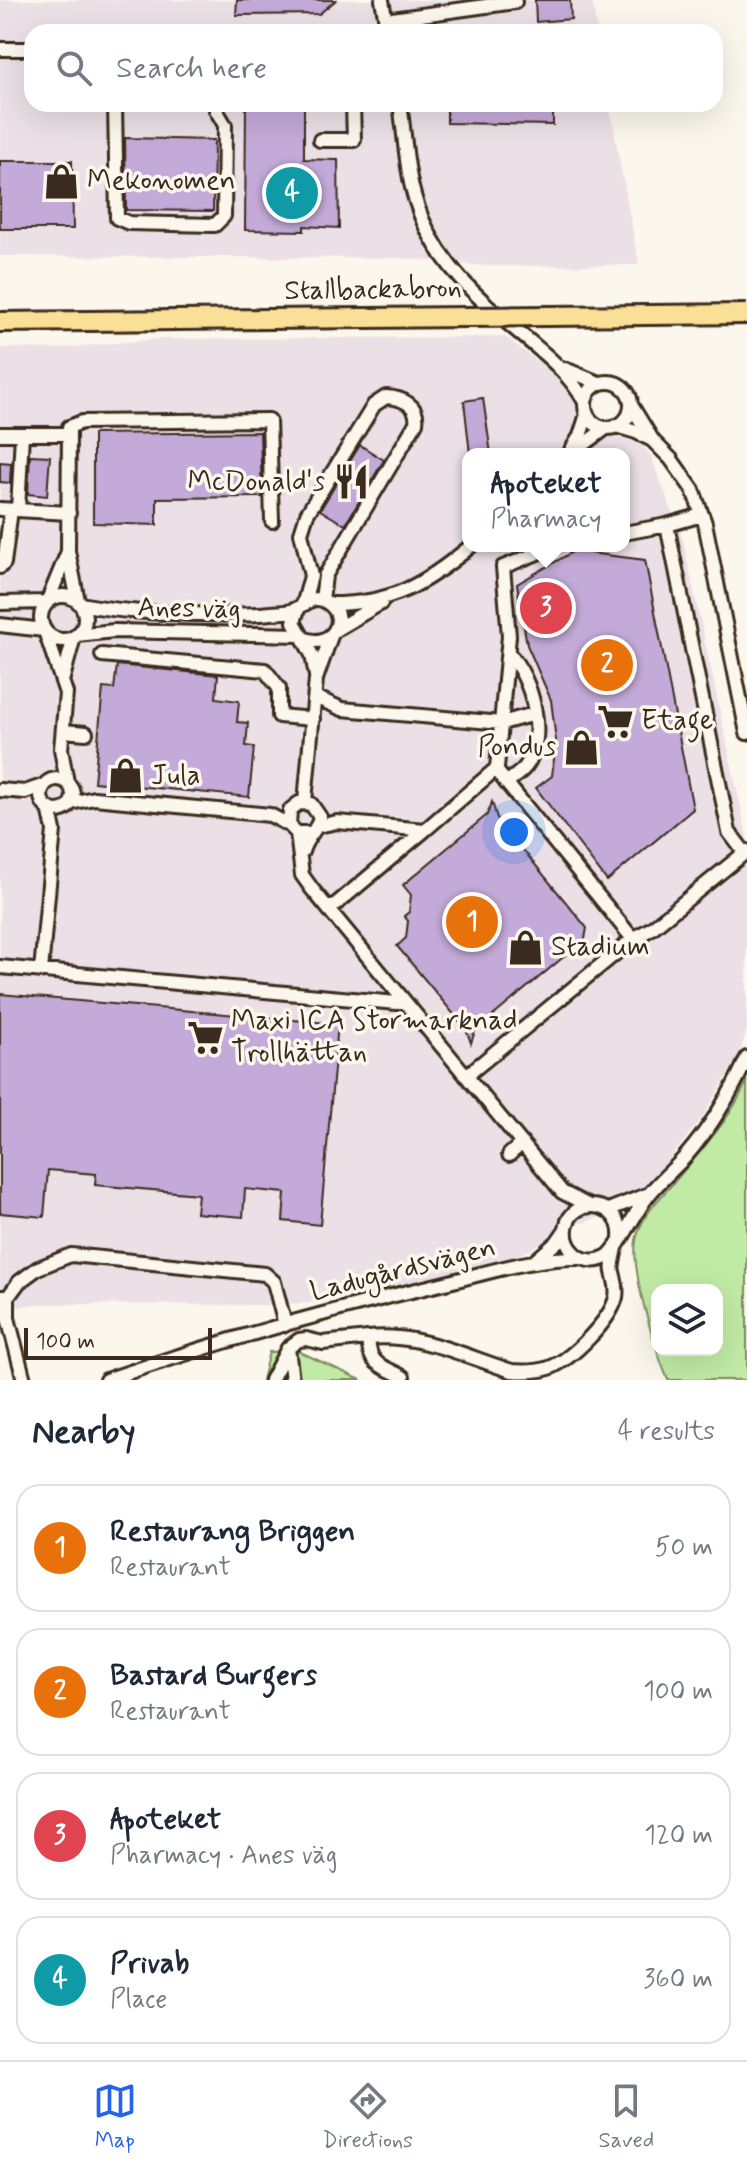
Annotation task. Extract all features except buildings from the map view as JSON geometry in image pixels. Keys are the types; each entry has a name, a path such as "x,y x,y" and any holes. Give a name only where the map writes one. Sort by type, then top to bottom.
{"highway":[{"name":"Stallbackabron","path":"0,322 747,314"}],"street":[{"path":"382,0 386,24"},
{"path":"397,24 515,2"},
{"path":"0,49 24,49"},
{"path":"115,112 117,218 129,223 215,225 224,216 225,125 217,112"},
{"path":"320,140 354,140 353,112"},
{"path":"401,112 415,200 427,232 443,259 481,301 562,367 599,383 619,384 627,392 631,405 653,441 671,459 693,490 702,515 747,733"},
{"path":"562,367 594,423 636,432 653,441"},
{"path":"573,448 580,436 592,388 599,383"},
{"path":"305,802 316,679 312,655 294,622 318,576 416,423 413,407 405,401 386,397 374,405 307,514 301,533 318,576 326,602 338,619 316,679"},
{"path":"579,448 627,417 631,405"},
{"path":"0,434 69,431 82,422 269,420 272,521"},
{"path":"62,681 75,636 85,617 68,551 69,431"},
{"path":"0,567 4,563 22,434"},
{"path":"10,510 69,513"},
{"path":"630,532 702,515"},
{"path":"466,1076 633,939 652,928 746,852 729,832 667,525"},
{"path":"41,971 54,830 42,792 61,749 66,702 40,616 68,551"},
{"path":"302,636 317,642 390,598 428,580 463,552"},
{"path":"329,910 496,770 508,653 503,567 540,552"},
{"path":"0,603 47,601 63,595 79,603"},
{"path":"301,606 326,602 365,603 390,598"},
{"name":"Anes väg","path":"79,603 116,612 253,615 301,606"},
{"path":"0,625 45,632 56,640 75,636"},
{"name":"Anes väg","path":"75,636 114,631 302,636"},
{"path":"506,783 525,768 535,747 534,714 522,672 508,653"},
{"path":"102,655 265,670 279,688 279,716 313,719"},
{"path":"315,697 342,709 502,723 534,714"},
{"path":"63,731 86,733"},
{"path":"54,830 73,795 61,749"},
{"path":"496,770 633,939"},
{"path":"0,790 25,792 60,779 94,798"},
{"path":"25,792 46,805 67,806 94,798 270,815 303,829 337,822 425,830"},
{"path":"270,815 305,802"},
{"path":"305,802 337,822"},
{"path":"291,808 288,816 303,829"},
{"path":"318,811 303,829 302,875 562,1192 589,1206 608,1210 649,1194"},
{"path":"0,967 397,1003 403,999"},
{"path":"588,1259 609,1256 649,1194 703,1136 747,1058"},
{"path":"509,1155 522,1143"},
{"path":"562,1192 569,1246 613,1271"},
{"path":"568,1224 578,1211 589,1206"},
{"path":"271,1380 288,1348 306,1339 323,1343 385,1337 420,1340 512,1371 526,1372 551,1367 583,1342 609,1312 617,1294 613,1271 618,1222 608,1210"},
{"name":"Ladugårdsvägen","path":"533,1261 557,1242 568,1224"},
{"name":"Ladugårdsvägen","path":"24,1380 4,1297 38,1268 71,1255 265,1274 274,1282 285,1325"},
{"name":"Ladugårdsvägen","path":"106,1380 201,1348 378,1299 533,1261 588,1259"},
{"path":"368,1338 373,1361 403,1377"},
{"path":"288,1348 292,1380"}],"shaded area":[{"path":"0,0 592,0 596,24 24,24 24,112 610,112 639,265 486,266 402,258 0,256"},
{"path":"505,337 555,374 568,389 593,431 640,443 651,456 683,540 747,836 747,1030 738,1057 702,1118 659,1172 615,1212 561,1230 532,1249 508,1259 323,1302 264,1305 36,1304 0,1310 0,348 54,349 157,339"}],"green space":[{"path":"747,1081 747,1380 668,1380 659,1356 723,1356 723,1284 651,1284 651,1329 636,1267 637,1236 653,1207 715,1134"},
{"path":"298,1351 361,1380 262,1380 269,1352"}],"place":[{"name":"Mekonomen","path":"61,181"},
{"name":"Privab","path":"292,193"},
{"name":"McDonald's","path":"351,482"},
{"name":"Apoteket","path":"546,608"},
{"name":"Bastard Burgers","path":"607,665"},
{"name":"Etage","path":"615,721"},
{"name":"Pondus","path":"582,747"},
{"name":"Jula","path":"125,776"},
{"name":"Restaurang Briggen","path":"472,922"},
{"name":"Stadium","path":"525,947"},
{"name":"Maxi ICA Stormarknad Trollhättan","path":"205,1037"}]}
